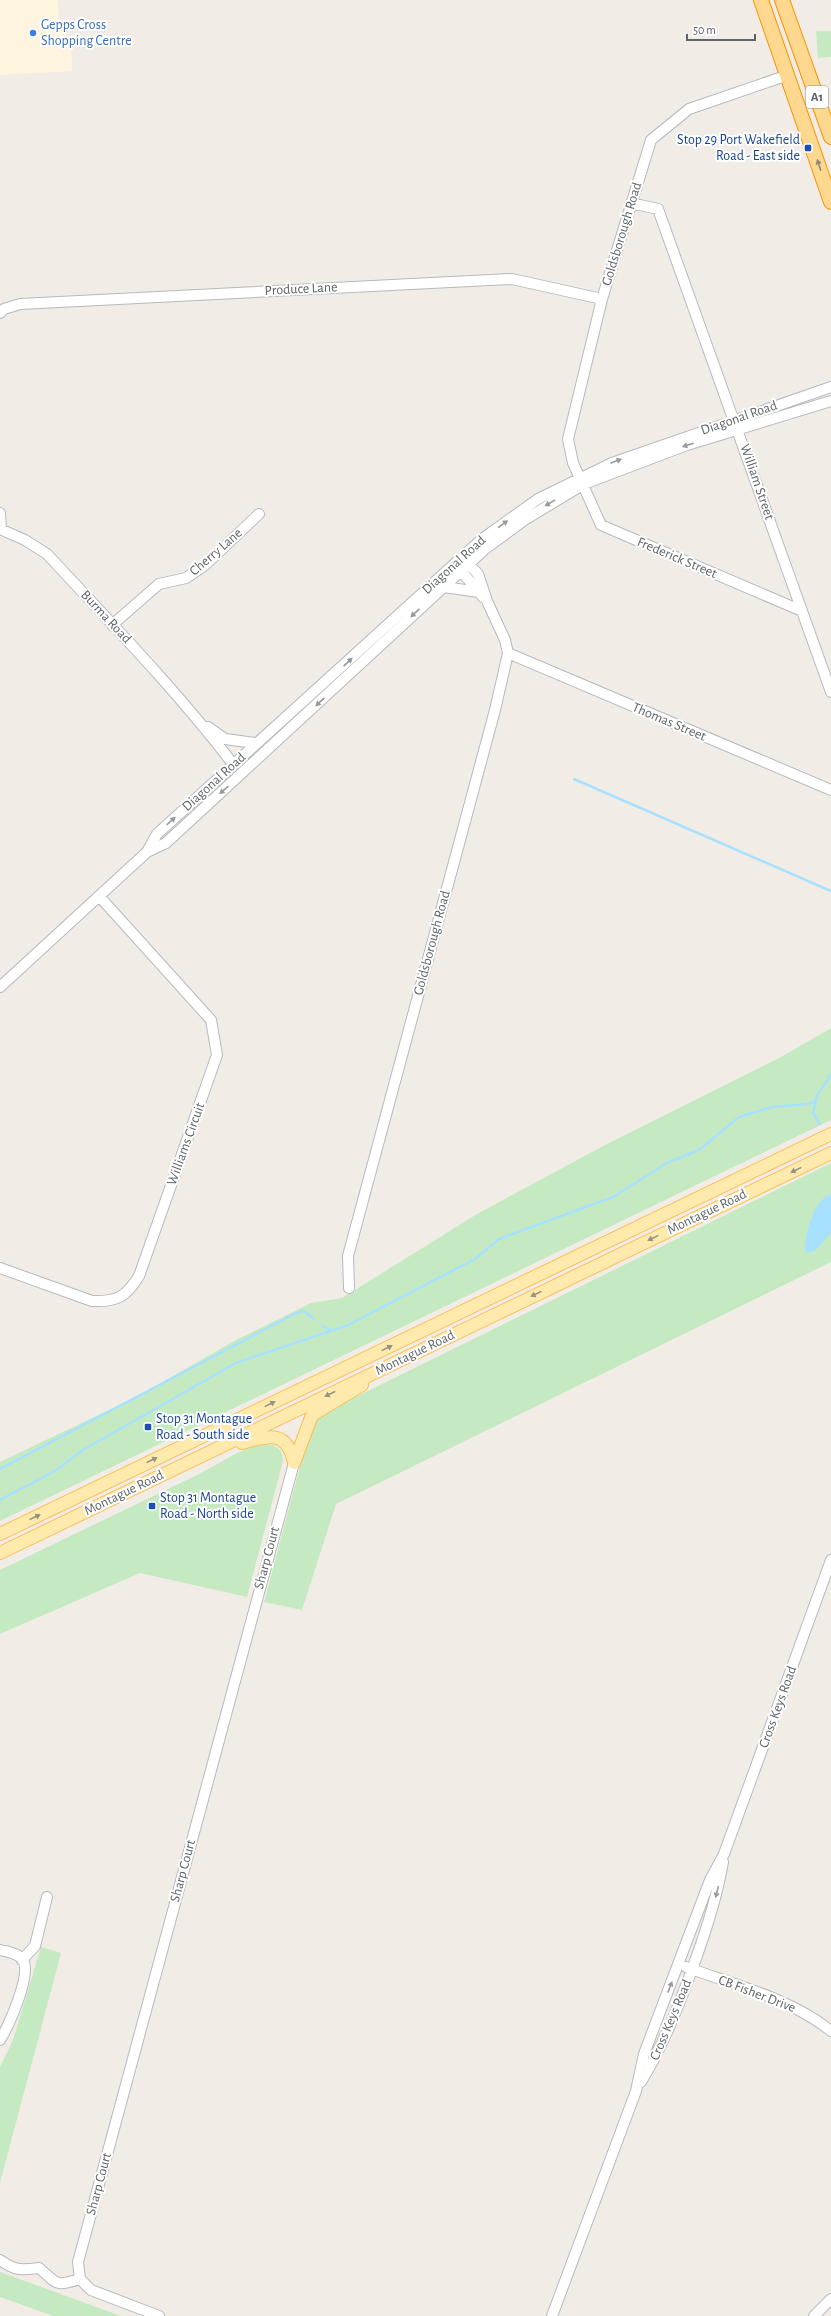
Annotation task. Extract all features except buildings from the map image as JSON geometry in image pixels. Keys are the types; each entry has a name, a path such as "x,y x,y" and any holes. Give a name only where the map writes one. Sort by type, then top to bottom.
{"highway":[{"name":"A1","path":"761,0 831,202"},
{"name":"A1","path":"782,0 831,138"}],"main road":[{"name":"Montague Road","path":"0,1534 831,1134"},
{"path":"799,1150 831,1138"},
{"name":"Montague Road","path":"0,1552 831,1153"},
{"path":"294,1464 312,1415 345,1397 391,1365"},
{"path":"210,1452 261,1437 276,1437 284,1441 289,1449 294,1464"}],"street":[{"name":"Goldsborough Road","path":"582,481 573,463 568,439 602,299 651,140 689,109 788,75"},
{"name":"William Street","path":"631,203 658,209 737,425 831,692"},
{"name":"Produce Lane","path":"0,313 4,309 20,304 512,278 602,299"},
{"name":"Diagonal Road","path":"737,425 831,387"},
{"name":"Diagonal Road","path":"0,987 147,852 166,842 444,587 482,539 538,499 582,481 647,450 831,400"},
{"name":"Frederick Street","path":"582,481 600,525 802,611"},
{"path":"0,513 0,529"},
{"name":"Cherry Lane","path":"112,625 159,584 186,578 205,565 259,514"},
{"name":"Burma Road","path":"0,529 25,540 47,554 200,721"},
{"name":"Goldsborough Road","path":"462,564 479,592 487,601"},
{"name":"Goldsborough Road","path":"349,1288 348,1256 493,718 508,653 505,640 487,601 478,574 462,564"},
{"name":"Diagonal Road","path":"147,852 157,834 255,743 462,564"},
{"path":"444,587 479,592"},
{"name":"Thomas Street","path":"508,653 831,790"},
{"path":"200,721 225,740 255,743"},
{"path":"200,721 233,764 261,756"},
{"name":"Williams Circuit","path":"0,1268 92,1301 106,1302 120,1298 131,1289 139,1276 217,1055 211,1020 99,896"},
{"name":"Sharp Court","path":"80,2279 78,2262 294,1464"},
{"name":"Cross Keys Road","path":"636,2091 668,2034 692,1969 710,1919 724,1854 830,1565"},
{"name":"Cross Keys Road","path":"552,2316 636,2091 644,2054 710,1880 724,1854"},
{"path":"22,1960 35,1946 48,1897"},
{"path":"0,1950 17,1955 22,1960 25,1971 8,2028 0,2040"},
{"name":"CB Fisher Drive","path":"678,1964 792,2007 812,2017 831,2031"},
{"path":"0,2260 6,2266 24,2271 39,2268 53,2282 64,2284 80,2279 91,2290 159,2316"},
{"path":"814,2316 831,2299"}],"shaded area":[{"name":"Gepps Cross Shopping Centre","path":"0,0 58,0 59,24 71,42 72,71 0,75"}],"green space":[{"path":"816,31 831,31 831,57 818,58"},
{"path":"831,1028 831,1120 0,1521 0,1462 140,1395 234,1341 311,1303 342,1298 477,1214 605,1145 781,1057"},
{"path":"831,1163 831,1262 336,1504 302,1610 264,1602 311,1425 315,1417"},
{"path":"261,1444 277,1447 283,1456 283,1461 247,1597 140,1573 0,1634 0,1570 199,1474 239,1452"},
{"path":"41,1947 61,1953 0,2183 0,2067 13,2040"},
{"path":"0,2272 121,2316 53,2316 0,2297"}],"water":[{"path":"831,1194 831,1233 816,1249 805,1252 808,1227 811,1218 819,1203"}],"waterway":[{"path":"574,779 831,891"},
{"path":"820,1124 813,1113 817,1095 831,1075"},
{"path":"0,1500 55,1471 83,1450 236,1363 348,1325 475,1259 499,1239 613,1197 667,1163 699,1150 739,1117 772,1107 808,1104 816,1101"},
{"path":"0,1469 296,1313 304,1311 314,1319"},
{"path":"323,1326 331,1331"}],"place":[{"name":"Gepps Cross Shopping Centre","path":"33,33"},
{"name":"Stop 29 Port Wakefield Road - East side","path":"808,148"},
{"name":"Stop 31 Montague Road - South side","path":"148,1427"},
{"name":"Stop 31 Montague Road - North side","path":"152,1506"}]}
